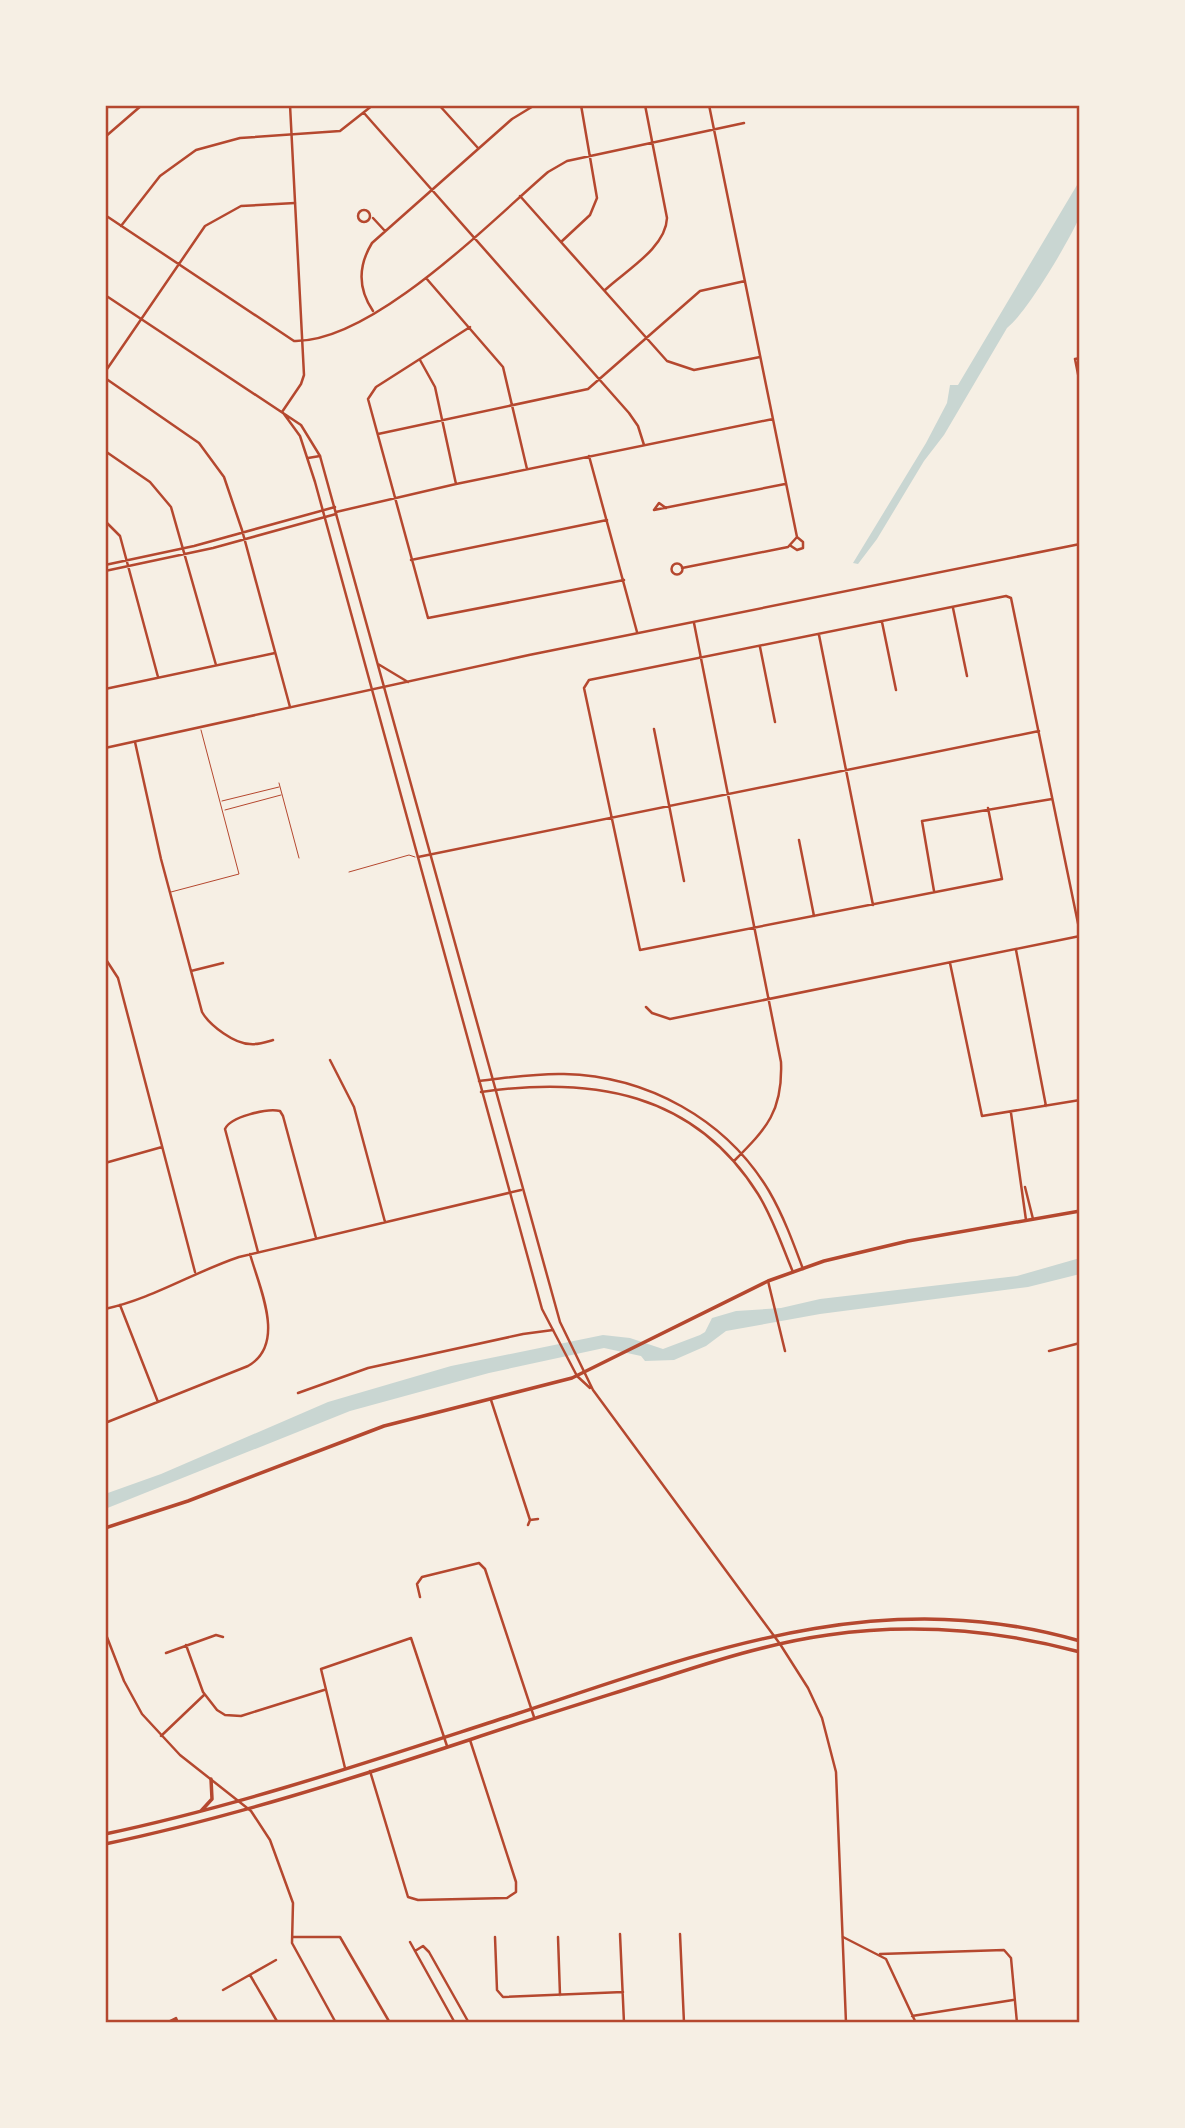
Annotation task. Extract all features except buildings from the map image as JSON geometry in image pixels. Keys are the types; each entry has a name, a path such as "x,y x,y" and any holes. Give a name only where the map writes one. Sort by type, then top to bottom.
{"main road":[{"path":"105,1528 188,1501 384,1426 577,1376 793,1272 870,1249 1080,1211"},
{"path":"105,1833 239,1801 717,1649 774,1635 853,1621 927,1618 993,1622 1080,1641"},
{"path":"105,1844 147,1836 247,1808 470,1740 534,1717 780,1644 856,1632 936,1629 1002,1635 1080,1652"},
{"path":"200,1812 212,1799 211,1779"}],"street":[{"path":"105,136 142,105"},
{"path":"282,412 304,375 290,105"},
{"path":"121,226 160,176 196,150 225,140 340,131 373,105"},
{"path":"439,105 478,149"},
{"path":"374,312 362,290 361,274 367,253 385,231 523,109 535,105"},
{"path":"561,243 583,223 596,205 597,188 581,105"},
{"path":"604,290 656,244 666,230 667,218 645,105"},
{"path":"709,105 797,537 803,542 803,548 797,550 791,546"},
{"path":"364,113 638,426 644,445"},
{"path":"105,215 294,341 302,341 337,334 426,278 556,166 591,154 744,123"},
{"path":"520,196 667,361 685,369 760,357"},
{"path":"105,372 205,226 228,211 252,204 295,203"},
{"path":"372,218 385,231"},
{"path":"426,278 503,367 527,469"},
{"path":"377,434 588,389 700,291 745,281"},
{"path":"105,295 301,425 320,456 551,1298 568,1342 593,1390 780,1644 812,1695 830,1743 835,1772 846,2023"},
{"path":"470,327 370,394 368,403 428,618 624,580"},
{"path":"1080,358 1075,359 1080,384"},
{"path":"419,359 435,387 456,484"},
{"path":"105,379 207,452 224,477 243,534 290,708"},
{"path":"282,412 300,436 308,458 542,1309 577,1376 593,1390"},
{"path":"105,565 243,534 323,511 335,511 773,419"},
{"path":"105,451 150,482 164,496 177,523 216,666"},
{"path":"308,458 320,456"},
{"path":"589,456 638,634"},
{"path":"654,510 786,484"},
{"path":"105,571 244,539 324,517 335,511"},
{"path":"411,559 607,520"},
{"path":"105,521 118,531 158,678"},
{"path":"682,568 791,546 797,537"},
{"path":"105,748 408,682 1080,544"},
{"path":"646,1007 652,1013 670,1019 1080,935 1011,598 1006,596 586,684 584,688 610,817 640,950 1002,879 988,808"},
{"path":"953,608 967,676"},
{"path":"882,622 896,690"},
{"path":"694,623 781,1062 780,1093 769,1124 734,1161"},
{"path":"819,635 873,905"},
{"path":"760,647 775,722"},
{"path":"105,690 275,653"},
{"path":"376,662 408,682"},
{"path":"654,729 684,881"},
{"path":"417,857 1039,731"},
{"path":"135,742 170,892 202,1012 210,1024 244,1044 254,1045 273,1040"},
{"path":"934,892 922,821 1052,799"},
{"path":"799,841 814,917"},
{"path":"1016,950 1046,1106"},
{"path":"105,958 118,978 195,1272"},
{"path":"191,971 223,962"},
{"path":"950,963 982,1116 1080,1100"},
{"path":"330,1060 354,1107 385,1222"},
{"path":"478,1081 568,1074 634,1085 687,1109 742,1154 780,1211 803,1269"},
{"path":"481,1092 566,1085 631,1095 682,1119 710,1138 734,1161 769,1215 793,1272"},
{"path":"258,1252 225,1129 229,1122 272,1110 282,1113 316,1238"},
{"path":"1011,1113 1027,1220"},
{"path":"105,1163 162,1147"},
{"path":"1023,1184 1033,1219"},
{"path":"105,1309 195,1272 250,1254 521,1190"},
{"path":"105,1423 248,1366 261,1356 269,1334 250,1254"},
{"path":"768,1282 785,1351"},
{"path":"120,1305 158,1402"},
{"path":"298,1393 355,1371 523,1334 554,1330"},
{"path":"1049,1351 1080,1343"},
{"path":"491,1399 529,1522 538,1518"},
{"path":"420,1597 417,1584 422,1577 479,1563 485,1569 534,1717"},
{"path":"105,1632 129,1692 161,1736 247,1808 270,1840 287,1880 293,1903 291,1937 297,1955 336,2023"},
{"path":"166,1653 216,1636 223,1637"},
{"path":"346,1768 320,1676 324,1666 411,1638 447,1746"},
{"path":"186,1645 204,1694 217,1710 233,1717 324,1690"},
{"path":"161,1736 204,1694"},
{"path":"370,1771 408,1897 418,1900 507,1898 516,1892 516,1882 470,1740"},
{"path":"144,1825 147,1836"},
{"path":"620,1934 624,2023"},
{"path":"680,1934 684,2023"},
{"path":"291,1937 340,1937 390,2023"},
{"path":"495,1937 497,1990 500,1996 623,1992"},
{"path":"558,1937 560,1995"},
{"path":"844,1937 880,1954 892,1968 915,2023"},
{"path":"410,1942 455,2023"},
{"path":"415,1951 423,1946 429,1952 469,2023"},
{"path":"880,1954 1004,1950 1011,1958 1017,2023"},
{"path":"223,1990 276,1960"},
{"path":"250,1975 278,2023"},
{"path":"912,2016 1014,2000"},
{"path":"166,2023 176,2018 178,2023"}],"lane":[{"path":"170,892 239,874 201,728"},
{"path":"279,783 299,858"},
{"path":"220,802 280,787"},
{"path":"222,811 282,795"},
{"path":"349,872 409,855 417,857"}],"shaded area":[{"path":"1080,180 1080,214 1057,259 1025,308 1007,328 944,435 924,461 877,539 858,564 853,563 926,443 947,403 950,385 958,385"},
{"path":"1080,1258 1080,1274 1028,1287 820,1314 726,1331 706,1346 674,1360 645,1361 641,1356 604,1348 489,1373 350,1411 105,1509 105,1494 161,1474 328,1402 451,1366 603,1335 630,1338 663,1349 705,1332 712,1318 736,1311 781,1308 820,1299 1017,1276"}]}
